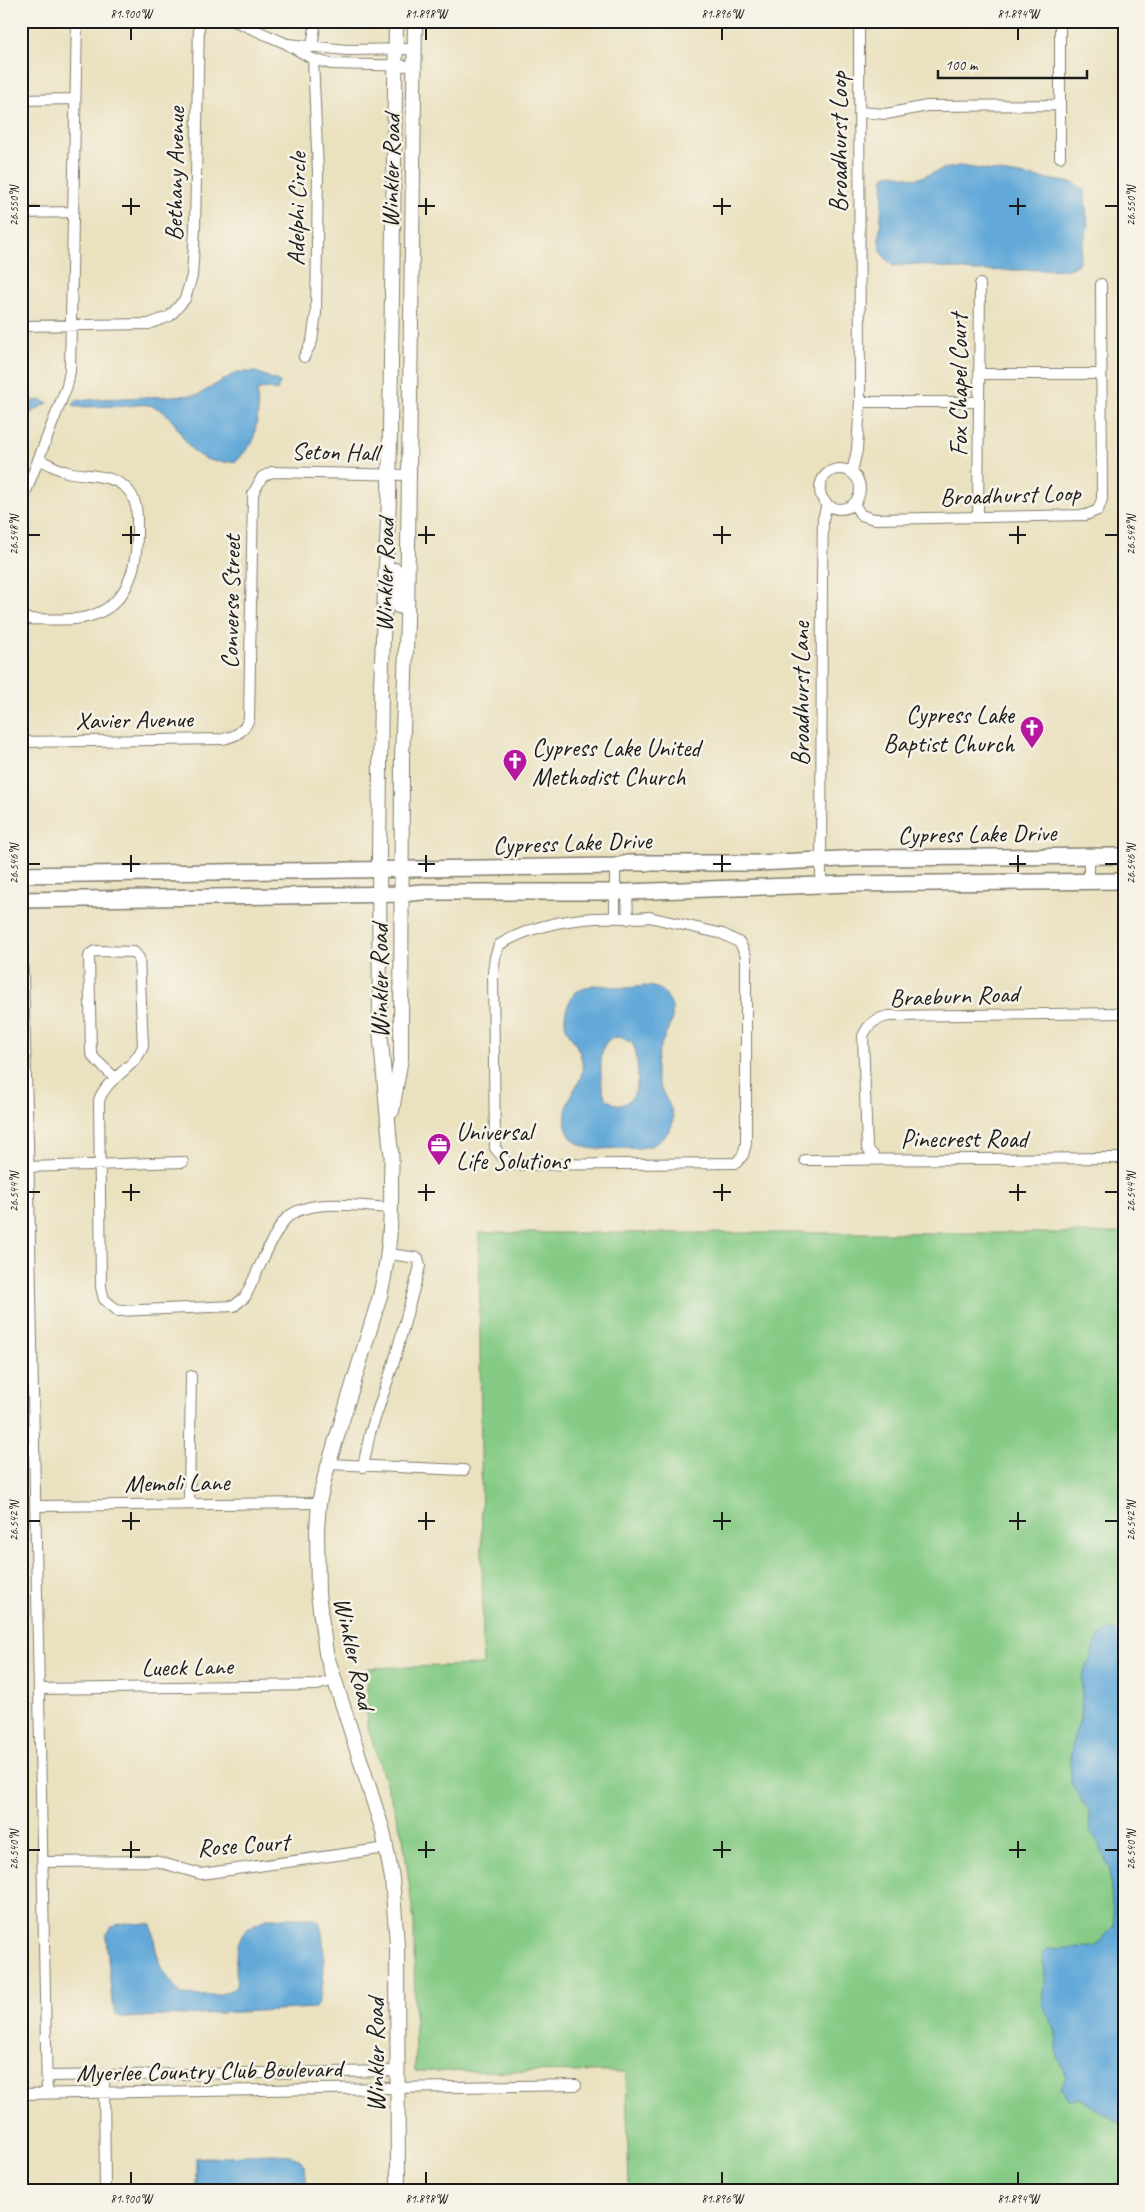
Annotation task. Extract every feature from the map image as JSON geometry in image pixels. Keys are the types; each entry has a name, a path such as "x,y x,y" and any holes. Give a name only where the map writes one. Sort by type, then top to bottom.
{"main road":[{"name":"Cypress Lake Drive","path":"22,875 402,870 615,866 628,863 756,863 820,860 1124,856"},
{"name":"Cypress Lake Drive","path":"21,900 402,894 422,892 622,892 821,885 1124,881"}],"street":[{"path":"21,504 67,386 70,371 76,21"},
{"name":"Bethany Avenue","path":"72,325 149,324 166,318 179,308 190,288 194,264 199,21"},
{"path":"234,21 285,43 313,60 332,64 414,66"},
{"path":"312,46 316,21"},
{"name":"Winkler Road","path":"396,21 388,520 381,686 380,870 380,1030 392,1155 392,1208 388,1254 380,1296 328,1464 319,1503 317,1530 318,1594 323,1634 334,1680 387,1848 396,1917 398,2191"},
{"name":"Winkler Road","path":"389,1129 401,1058 402,758 407,608 415,21"},
{"name":"Broadhurst Loop","path":"861,21 859,30 860,402 857,450 852,472 857,478 860,492 854,504 861,515 874,520 1086,515 1098,510 1102,499 1101,284"},
{"path":"1060,21 1060,157"},
{"path":"285,43 347,50 414,49"},
{"name":"Adelphi Circle","path":"304,357 312,342 316,313 318,172 313,60"},
{"path":"21,100 75,99"},
{"path":"859,112 886,114 927,106 1060,106"},
{"path":"21,213 73,212"},
{"name":"Fox Chapel Court","path":"978,517 980,284"},
{"path":"21,326 72,325"},
{"path":"980,374 1101,374"},
{"path":"860,402 979,402"},
{"path":"21,619 71,619 94,614 105,608 122,593 133,573 136,562 136,506 132,495 124,486 108,479 67,472 39,459"},
{"path":"852,472 839,468 826,473 822,479 820,492 827,504 840,509 854,504"},
{"name":"Seton Hall","path":"262,477 272,472 389,473 409,475"},
{"name":"Converse Street","path":"245,728 250,719 253,494 262,477"},
{"name":"Broadhurst Lane","path":"821,885 822,578 823,519 827,504"},
{"path":"388,520 394,543 396,598 398,606 407,608"},
{"name":"Xavier Avenue","path":"21,742 223,739 234,737 245,728"},
{"path":"1089,856 1089,881"},
{"path":"615,866 628,919"},
{"path":"21,894 22,875"},
{"path":"615,918 622,892"},
{"path":"21,912 36,1506 47,2094"},
{"path":"649,917 723,934 740,943 746,956 746,1144 743,1155 736,1163 509,1165 494,1148 493,973 499,945 526,931 561,922 615,918 649,917"},
{"path":"115,1078 94,1058 91,1052 89,957 95,951 134,952 139,958 143,1046 136,1058 105,1088 99,1100 98,1164 102,1294 113,1308 125,1312 234,1306 245,1297 283,1222 296,1212 311,1206 392,1208"},
{"name":"Braeburn Road","path":"877,1160 866,1148 863,1036 868,1026 877,1019 889,1016 1124,1013"},
{"name":"Pinecrest Road","path":"805,1160 1124,1158"},
{"path":"28,1167 183,1162"},
{"path":"363,1467 370,1433 389,1380 420,1266 418,1258 388,1254"},
{"path":"189,1504 191,1376"},
{"path":"328,1464 464,1470"},
{"name":"Memoli Lane","path":"36,1506 319,1503"},
{"name":"Lueck Lane","path":"39,1689 317,1685 334,1680"},
{"name":"Rose Court","path":"42,1862 155,1861 201,1874 387,1848"},
{"name":"Myerlee Country Club Boulevard","path":"48,2076 397,2071"},
{"path":"104,2075 105,2191"},
{"name":"Myerlee Country Club Boulevard","path":"21,2094 576,2085"}],"green space":[{"path":"479,1233 1124,1233 1124,2191 629,2191 626,2072 415,2071 414,1922 403,1837 367,1725 367,1668 483,1665"}],"water":[{"path":"960,166 1074,183 1084,190 1088,226 1078,264 1069,269 973,271 915,264 893,266 882,254 879,241 884,177 890,173 917,179 943,169"},
{"path":"237,372 256,372 280,382 277,391 267,388 257,391 258,415 253,442 237,461 217,462 203,458 193,450 162,411 149,405 75,407 73,404 77,400 198,395"},
{"path":"40,400 48,403 27,415 21,432 21,402"},
{"path":"593,985 623,988 646,986 662,991 670,1002 672,1009 671,1022 658,1053 656,1070 657,1080 673,1114 668,1132 655,1144 640,1148 593,1149 580,1144 568,1133 566,1117 569,1100 580,1080 582,1072 582,1060 579,1050 566,1027 565,1018 567,1007 575,992","holes":["615,1037 620,1037 632,1043 635,1049 638,1073 636,1089 628,1101 621,1105 615,1104 607,1099 603,1089 601,1073 602,1050 607,1042"]},
{"path":"1109,1630 1116,1630 1124,1640 1124,2126 1079,2098 1068,2099 1061,2088 1066,2076 1058,2059 1056,2032 1042,2004 1045,1972 1042,1956 1046,1949 1095,1947 1114,1926 1109,1868 1098,1842 1090,1831 1089,1811 1071,1783 1070,1759 1074,1737 1081,1716 1082,1678 1099,1637"},
{"path":"271,1918 311,1918 319,1922 323,1941 324,1966 322,1990 315,2008 123,2018 116,2014 112,2003 106,1936 112,1926 124,1923 152,1924 157,1955 163,1970 174,1986 182,1995 210,1996 230,1991 235,1987 237,1979 236,1957 239,1941 247,1929"},
{"path":"275,2154 292,2156 298,2159 305,2169 306,2191 196,2191 196,2158"}],"place":[{"name":"Cypress Lake Baptist Church","path":"1032,749"},
{"name":"Cypress Lake United Methodist Church","path":"515,782"},
{"name":"Universal Life Solutions","path":"439,1166"}]}
